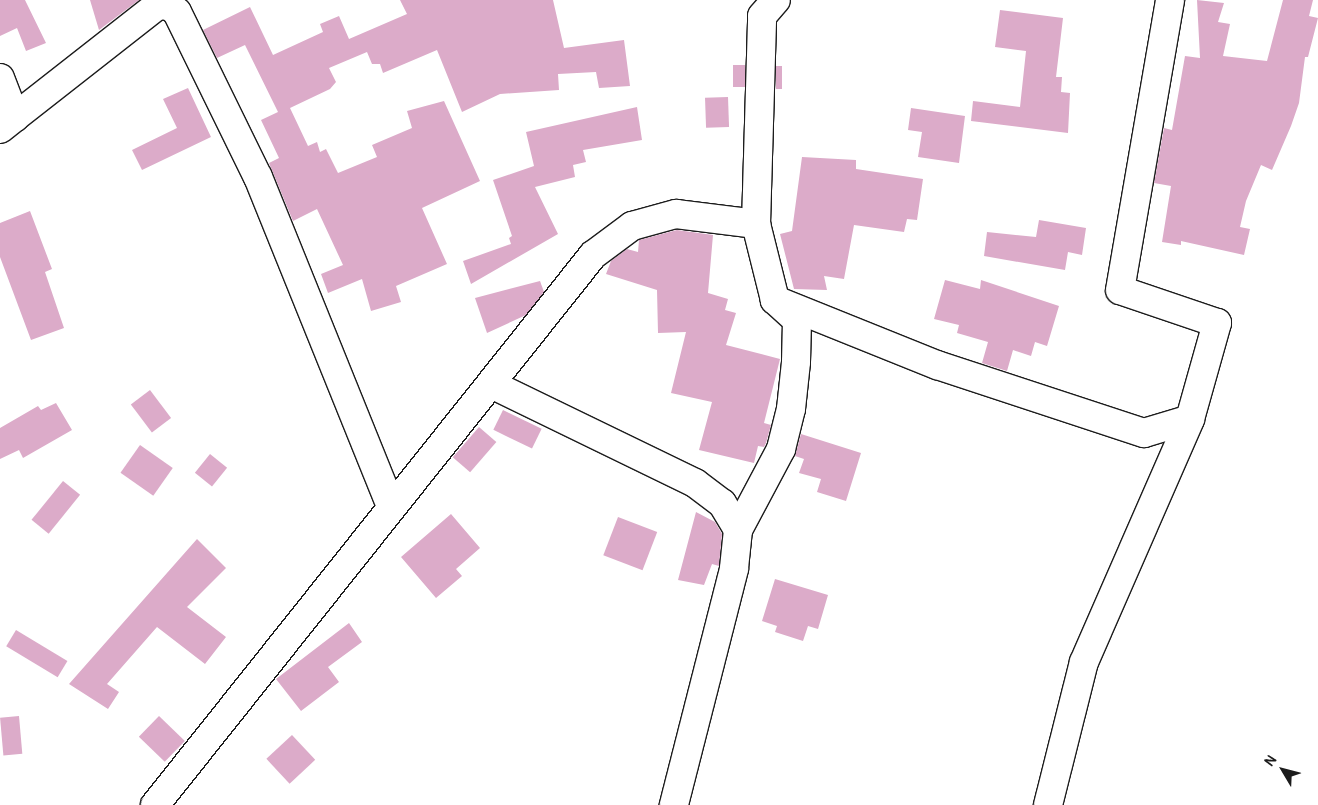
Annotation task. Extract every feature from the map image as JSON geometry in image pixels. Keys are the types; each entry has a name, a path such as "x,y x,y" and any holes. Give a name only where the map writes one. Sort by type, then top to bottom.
{"street":[{"path":"674,805 734,569 738,530 781,449 791,409 797,320 775,300 756,224 762,16 776,0"},
{"path":"1048,805 1084,662 1190,419 1217,323 1120,290 1170,0"},
{"path":"0,78 8,123 158,5 170,6 177,12 258,177 391,506"},
{"path":"155,805 391,506 593,255 632,226 676,214 756,224"},
{"path":"775,300 937,365 1144,433 1190,419"},
{"path":"491,384 695,483 722,503 738,530"}],"building":[{"path":"0,0 25,0 46,43 26,51 17,28 0,36"},
{"path":"90,0 139,0 99,30"},
{"path":"400,0 553,0 564,48 624,40 630,86 599,88 596,72 558,74 559,90 500,94 462,112 437,50 383,73 380,64 372,64 367,52 329,68 336,82 330,89 290,108 308,146 317,142 320,152 326,149 338,173 377,157 372,145 412,128 407,111 444,101 480,181 422,208 447,264 396,286 401,302 371,311 362,279 328,293 321,274 343,265 317,209 293,221 269,163 279,158 261,120 278,112 245,45 217,58 203,30 250,7 273,55 323,32 320,24 339,16 349,39 407,14"},
{"path":"1197,0 1224,3 1218,22 1230,24 1223,56 1267,61 1283,0 1313,0 1309,16 1318,18 1308,57 1305,57 1299,103 1291,126 1272,170 1261,165 1246,201 1240,227 1250,229 1244,255 1181,241 1181,245 1162,242 1171,186 1154,183 1164,128 1172,130 1185,56 1200,58"},
{"path":"1000,10 1063,18 1056,77 1062,77 1061,92 1070,93 1068,133 971,121 973,101 1020,107 1026,51 995,47"},
{"path":"733,65 745,65 745,87 733,87"},
{"path":"776,66 782,66 782,89 776,89"},
{"path":"188,88 211,137 142,170 132,150 177,128 163,99"},
{"path":"728,97 729,127 706,128 705,98"},
{"path":"637,107 642,140 583,150 586,162 573,165 575,177 535,187 558,234 471,284 463,261 511,244 509,238 512,236 493,180 534,166 526,132"},
{"path":"911,108 965,116 959,163 918,157 922,132 908,130"},
{"path":"802,157 856,160 856,169 923,179 917,220 907,219 904,232 854,225 844,279 824,276 827,290 794,289 780,234 792,231"},
{"path":"30,211 52,269 45,272 64,328 31,340 0,257 0,223"},
{"path":"1039,220 1086,228 1082,255 1068,252 1065,270 984,256 987,232 1036,237"},
{"path":"677,230 713,235 708,293 728,299 725,310 736,313 726,345 780,359 764,423 771,425 764,447 758,446 754,463 699,450 712,402 671,393 686,332 658,333 657,290 606,274 611,261 627,249 638,252 639,240"},
{"path":"945,280 980,289 981,280 1059,306 1047,346 1035,342 1031,356 1013,350 1007,371 982,363 988,342 957,333 959,325 934,319"},
{"path":"540,281 544,292 526,315 487,333 475,298"},
{"path":"150,390 171,418 152,432 131,404"},
{"path":"56,403 72,430 23,458 19,450 0,459 0,428 38,406 41,410"},
{"path":"503,410 542,429 532,449 493,430"},
{"path":"479,427 496,442 470,472 453,457"},
{"path":"801,434 861,453 846,501 817,492 821,479 799,473 804,459 795,456"},
{"path":"140,445 173,468 153,496 120,473"},
{"path":"210,454 227,468 212,486 195,473"},
{"path":"63,481 80,495 49,534 32,520"},
{"path":"696,512 715,522 722,534 719,566 712,564 704,585 678,580"},
{"path":"451,514 480,548 456,569 462,576 436,598 401,557"},
{"path":"618,517 657,532 643,570 603,555"},
{"path":"197,539 226,568 187,607 226,637 205,664 157,627 107,684 119,692 108,709 69,684"},
{"path":"775,579 828,595 818,629 808,626 803,641 775,632 777,626 762,621"},
{"path":"349,623 362,642 328,667 339,682 301,711 276,679"},
{"path":"16,630 67,661 58,677 6,646"},
{"path":"19,716 22,754 3,756 0,718"},
{"path":"159,716 185,741 165,762 139,737"},
{"path":"292,735 315,760 290,784 266,759"}]}
